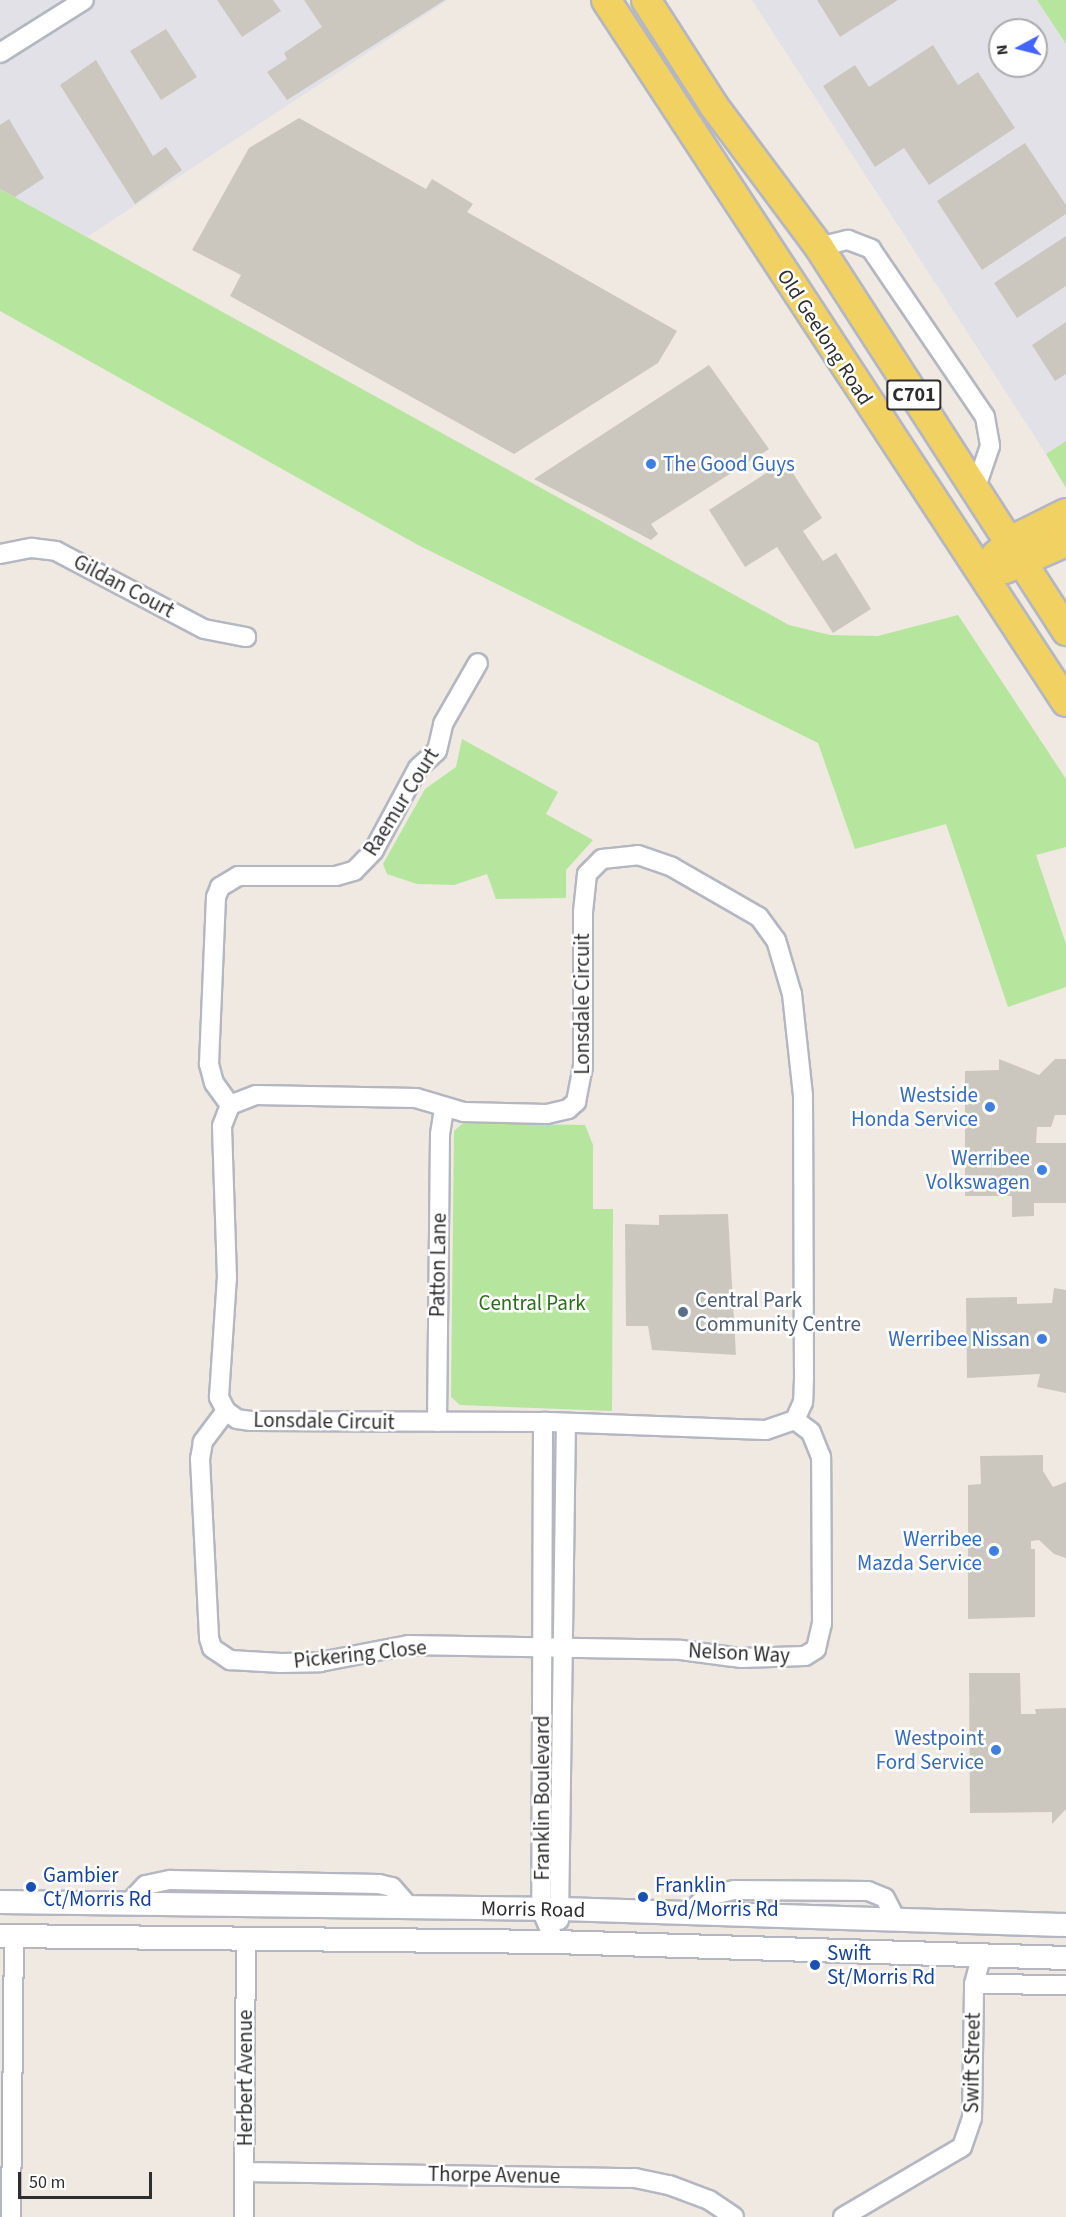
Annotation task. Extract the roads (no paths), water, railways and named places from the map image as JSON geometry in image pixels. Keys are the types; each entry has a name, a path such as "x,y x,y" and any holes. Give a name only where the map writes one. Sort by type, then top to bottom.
{"main road":[{"name":"Old Geelong Road","path":"606,0 1066,702"},
{"name":"Old Geelong Road","path":"646,0 714,106 819,247 1016,553 1062,613"},
{"path":"982,574 1016,553 1066,513"},
{"path":"1016,553 1066,542"}],"street":[{"path":"0,52 84,0"},
{"path":"819,247 848,240 871,249 985,417 990,446 975,490"},
{"name":"Gildan Court","path":"0,554 32,548 56,551 204,629 246,637"},
{"name":"Raemur Court","path":"230,1105 214,1083 209,1064 216,897 220,887 238,876 336,876 354,871 374,850 418,768 437,751 443,724 478,663"},
{"name":"Lonsdale Circuit","path":"613,857 652,858 759,917 776,940 792,994 803,1095 804,1378 803,1402 795,1420 766,1430 566,1425 543,1422 251,1421 237,1419 226,1412 219,1397 227,1278 222,1126 230,1105 256,1095 416,1098 444,1109 547,1114 568,1109 576,1102 583,1067 584,892 587,874 594,864 613,857"},
{"name":"Patton Lane","path":"436,1422 440,1134 444,1109"},
{"name":"Pickering Close","path":"226,1412 202,1442 200,1459 209,1638 220,1656 237,1662 320,1662 408,1646 562,1647"},
{"name":"Nelson Way","path":"562,1647 681,1650 741,1658 805,1656 816,1649 822,1624 821,1456 811,1432 795,1420"},
{"name":"Franklin Boulevard","path":"543,1422 542,1779 555,1942"},
{"name":"Franklin Boulevard","path":"552,1909 562,1779 566,1425"},
{"path":"542,1567 564,1567"},
{"path":"542,1779 562,1779"},
{"path":"7,1902 6,2169 11,2217"},
{"name":"Morris Road","path":"7,1902 552,1909 1017,1921 1066,1925"},
{"path":"1017,1921 1066,1912"},
{"path":"950,1920 973,1931 981,1957"},
{"name":"Morris Road","path":"7,1936 555,1942 938,1956 1066,1958"},
{"name":"Herbert Avenue","path":"244,2217 246,1940"},
{"name":"Swift Street","path":"938,1956 959,1964 974,1984"},
{"name":"Swift Street","path":"843,2217 962,2147 972,2118 974,1984 981,1957"},
{"path":"974,1984 1066,1985"},
{"name":"Thorpe Avenue","path":"245,2172 635,2178 669,2185 709,2200 734,2217"}],"place":[{"name":"The Good Guys","path":"651,464"},
{"name":"Westside Honda Service","path":"990,1107"},
{"name":"Werribee Volkswagen","path":"1042,1170"},
{"name":"Central Park Community Centre","path":"683,1312"},
{"name":"Werribee Nissan","path":"1042,1339"},
{"name":"Werribee Mazda Service","path":"994,1551"},
{"name":"Westpoint Ford Service","path":"996,1750"},
{"name":"Gambier Ct/Morris Rd","path":"31,1887"},
{"name":"Franklin Bvd/Morris Rd","path":"643,1897"},
{"name":"Swift St/Morris Rd","path":"815,1965"}],"park label":[{"name":"Central Park","path":"532,1303"}]}
